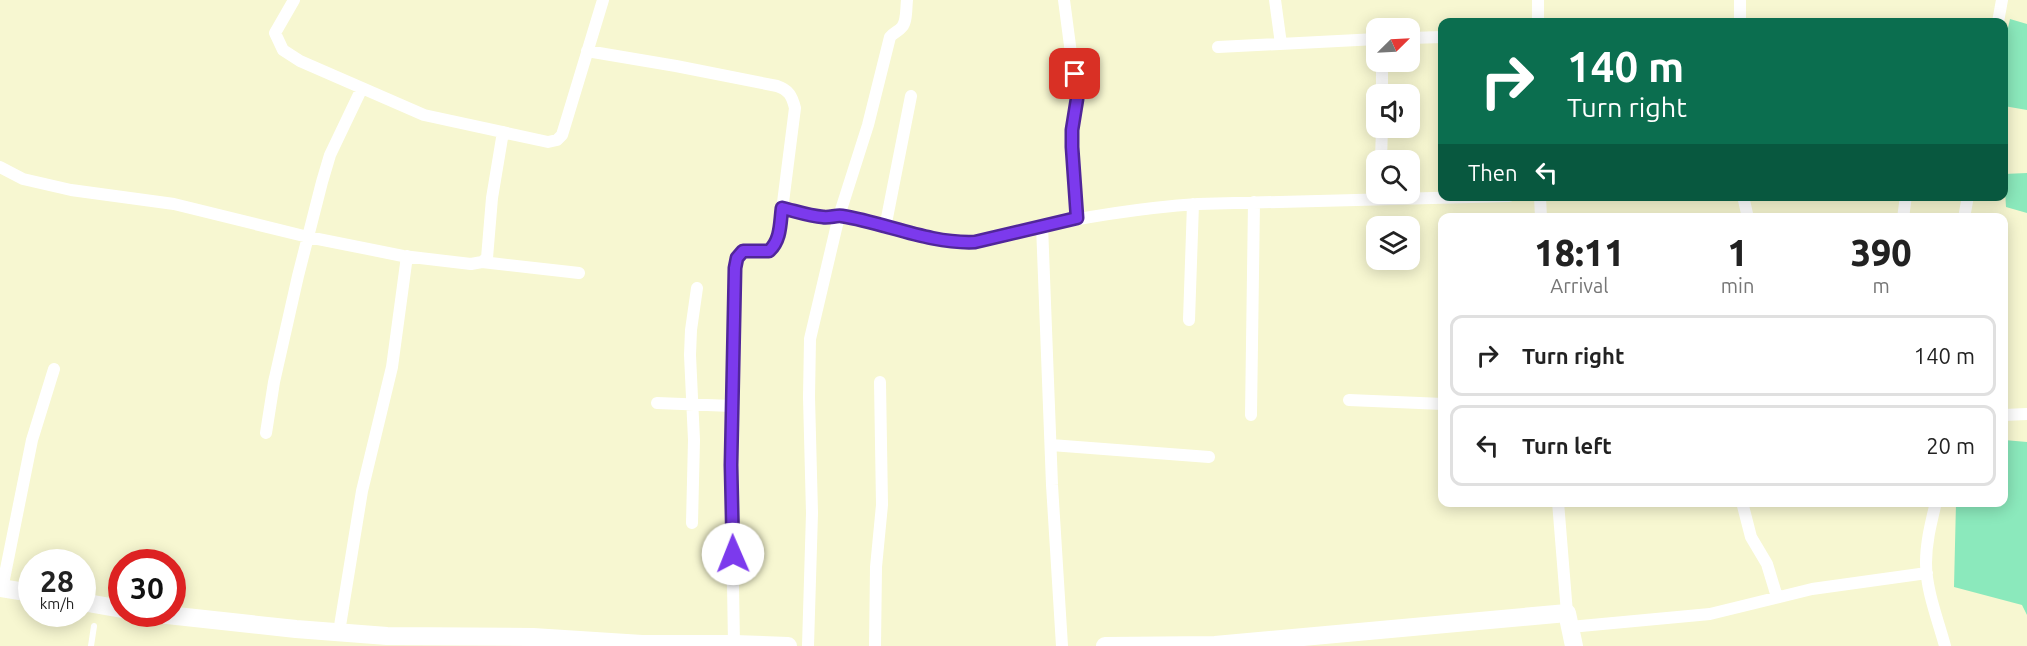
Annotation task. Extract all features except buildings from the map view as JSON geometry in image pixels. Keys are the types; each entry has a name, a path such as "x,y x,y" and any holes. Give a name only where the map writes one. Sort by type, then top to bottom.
{"street":[{"path":"294,0 275,33 283,50 300,61 424,115 548,142 562,135 603,0"},
{"path":"808,646 812,513 809,356 813,322 839,216 868,125 890,37 904,24 907,0"},
{"path":"1064,0 1077,99 1072,130 1077,218"},
{"path":"1275,0 1281,44"},
{"path":"1538,0 1538,18"},
{"path":"1740,0 1740,18"},
{"path":"1999,18 2002,0"},
{"path":"1420,38 1438,37"},
{"path":"1218,47 1366,40"},
{"path":"587,51 676,66 786,89 792,97 795,108 776,245 769,251 743,251 737,258 732,406 734,644"},
{"path":"266,433 274,382 330,155 362,88"},
{"path":"885,228 911,96"},
{"path":"482,262 487,258 489,248 492,198 502,132"},
{"path":"0,166 23,178 71,190 174,204 308,237 407,256 579,273"},
{"path":"1420,196 1438,196"},
{"path":"782,208 823,217 839,216 944,240 975,242 1042,225 1117,211 1192,204 1366,197"},
{"path":"1251,415 1254,202"},
{"path":"1189,320 1192,204"},
{"path":"1042,225 1062,646"},
{"path":"339,632 362,491 392,367 407,256"},
{"path":"692,523 694,440 691,330 697,288"},
{"path":"18,591 1,589 25,469 54,369"},
{"path":"875,646 876,567 882,505 880,382"},
{"path":"1349,400 1438,404"},
{"path":"657,403 732,406"},
{"path":"2008,415 2027,414"},
{"path":"1052,445 1209,457"},
{"path":"1558,507 1569,620 1574,646"},
{"path":"1743,507 1751,537 1767,564 1778,597"},
{"path":"1935,507 1928,537 1927,573 1945,646"},
{"path":"1105,646 1266,643 1569,620 1701,615 1812,589 1927,573"},
{"path":"186,617 427,641 789,646"}],"lane":[{"path":"91,646 94,627"}],"shaded area":[{"path":"2010,19 2027,24 2027,110 2008,107"},
{"path":"2027,173 2027,213 2006,207 2008,174"},
{"path":"2008,440 2027,442 2027,615 2022,605 1954,587 1956,507 2008,507"}],"route":[{"path":"733,554 731,465 737,258 743,251 769,251 776,245 782,208 829,218 839,216 891,229 964,242 975,242 1077,218 1072,147 1077,99 1075,74"}]}
